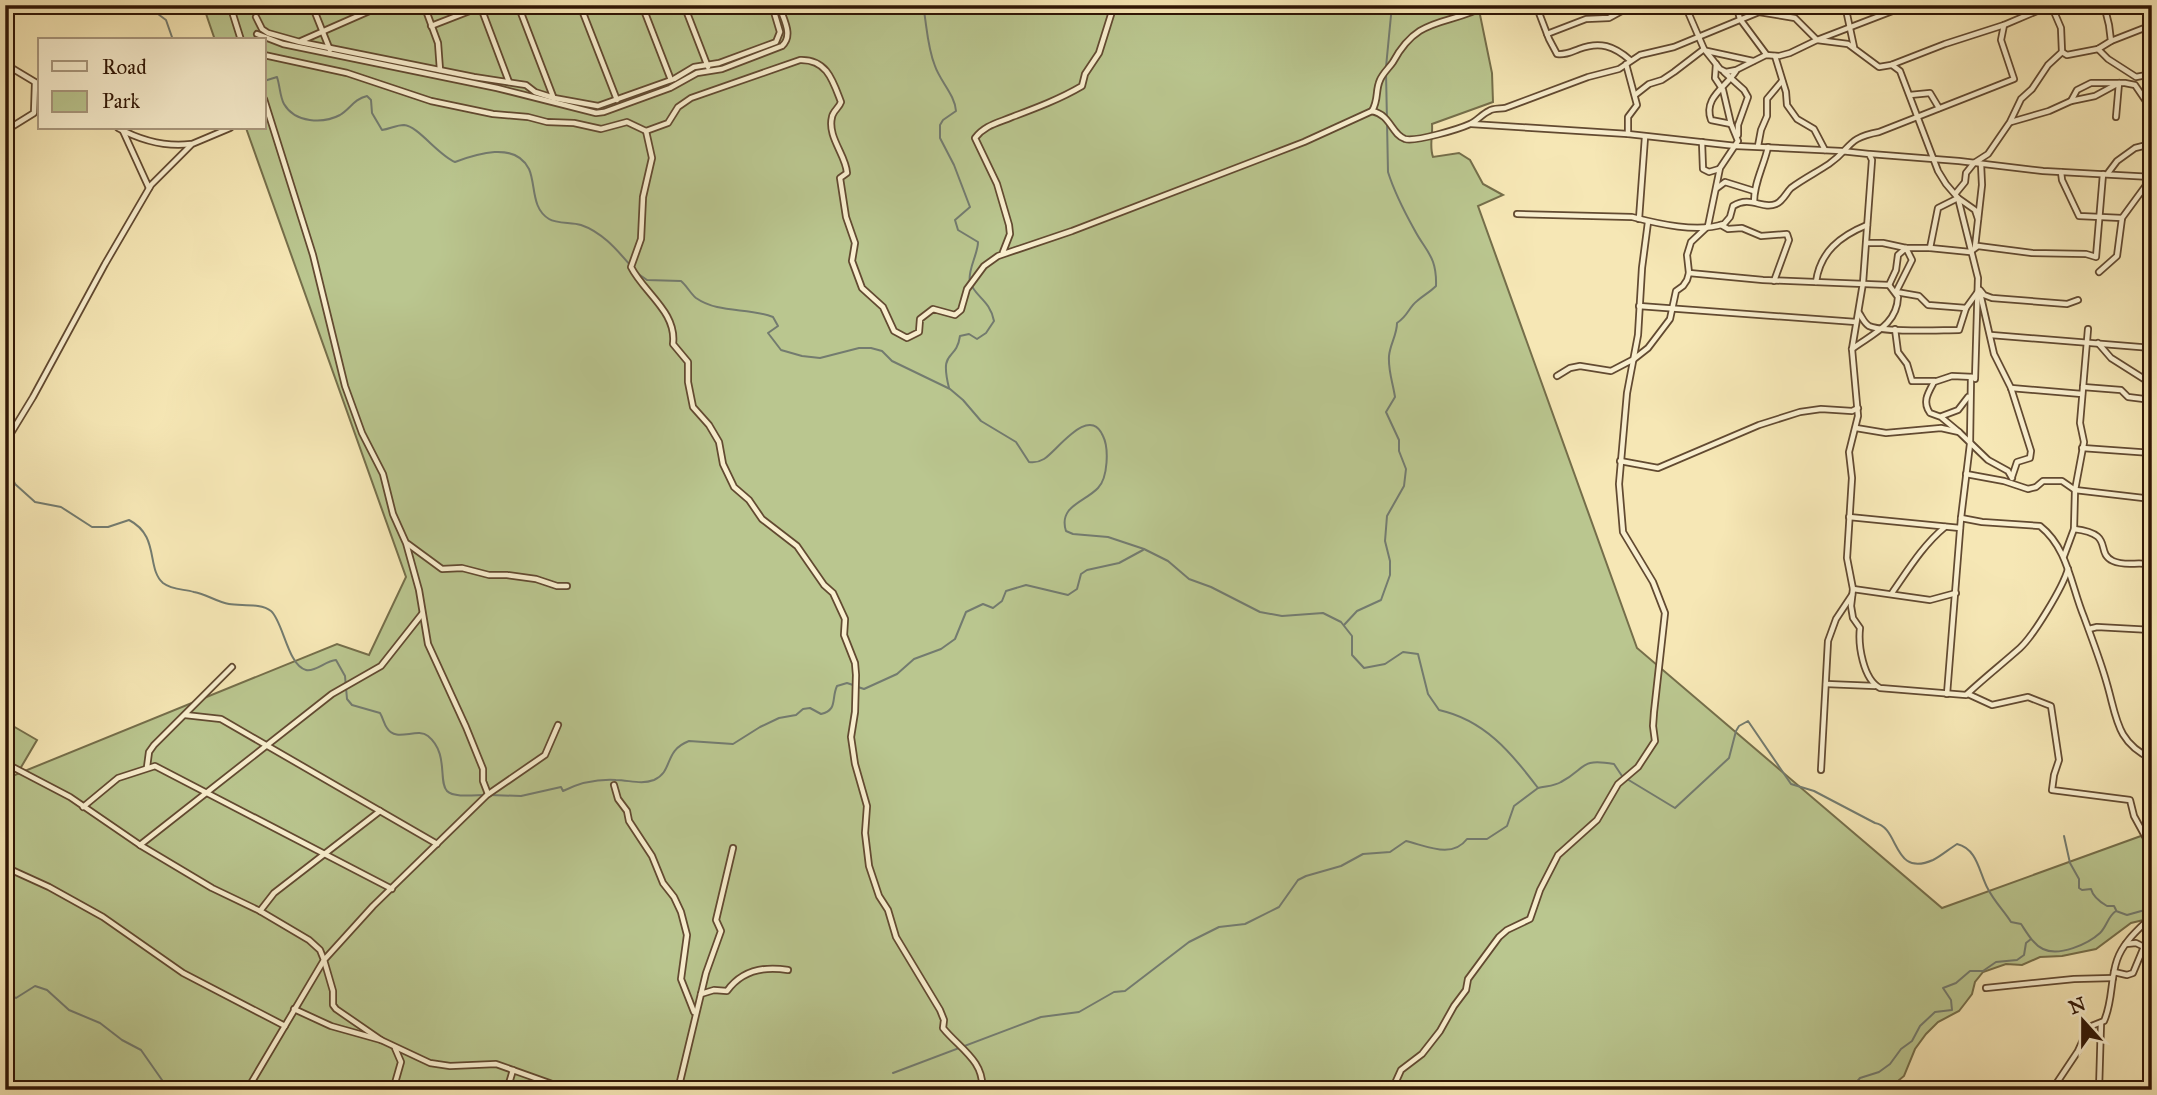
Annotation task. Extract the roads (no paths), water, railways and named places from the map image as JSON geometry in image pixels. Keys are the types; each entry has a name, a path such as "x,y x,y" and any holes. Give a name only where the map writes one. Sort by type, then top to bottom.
{"street":[{"path":"230,5 240,38"},
{"path":"312,5 331,51"},
{"path":"300,42 383,5"},
{"path":"424,5 438,43 440,70"},
{"path":"518,5 554,101"},
{"path":"580,5 617,100"},
{"path":"642,5 671,80"},
{"path":"684,5 709,69"},
{"path":"256,17 262,29 268,33 331,51 568,104 597,106 671,80 694,67 709,69 776,42 780,32 772,5"},
{"path":"568,104 587,112 604,113 670,88 697,73 769,52 786,44 787,30 779,5"},
{"path":"266,55 346,73 431,101 493,114 574,123 601,129 627,122 646,131 668,123 678,107 691,99 805,59 830,73 841,102 832,119 836,143 847,169 847,173 840,178 846,217 855,243 852,261 862,288 883,307 894,331 907,338 916,334 920,319 933,309 955,315 961,310 967,289 984,266 1006,248 1010,234 1009,225 997,184 975,138 991,124 1045,102 1060,99 1082,86 1085,74 1099,53 1114,5"},
{"path":"1001,254 1072,231 1304,142 1372,111 1378,100 1380,80 1408,40 1433,23 1472,13 1487,5"},
{"path":"1536,5 1557,54 1594,45 1610,46 1628,62 1637,105 1628,117 1628,134"},
{"path":"1547,34 1586,19 1609,18 1629,7 1642,5"},
{"path":"1557,376 1570,368 1580,366 1611,371 1634,359 1653,341 1670,319 1676,291 1685,284 1689,273 1687,251 1695,237 1708,226 1720,168 1736,146 1738,125 1748,97 1705,50 1685,5"},
{"path":"1735,5 1740,19 1766,55"},
{"path":"1845,5 1855,48"},
{"path":"1723,71 1737,70 1766,55 1790,53 1908,5"},
{"path":"2104,5 2111,41"},
{"path":"431,26 482,6 509,83"},
{"path":"1372,111 1380,113 1399,135 1418,139 1471,124 1491,110 1505,108 1588,77 1619,69 1644,53 1674,47 1759,12 1789,16 1800,21 1817,40 1838,41 1855,48 1876,66 1891,65 2051,6 2061,28 2062,52 2021,99 2010,122 1988,154 1974,163 1966,173 1965,182 1957,195 1938,208 1930,248"},
{"path":"1517,214 1553,217 1602,216 1708,226 1721,225 1727,221 1733,206 1744,201 1777,204 1791,188 1830,163 1841,150 1860,136 1879,132 2014,79 2001,40 2004,25"},
{"path":"2062,52 2067,55 2098,49 2152,25"},
{"path":"257,34 283,44 526,85 554,101"},
{"path":"2098,49 2108,59 2136,77 2152,74"},
{"path":"1635,95 1705,50 1755,61"},
{"path":"1775,56 1787,105 1798,121 1814,129 1825,150"},
{"path":"5,64 38,84 34,113 5,131"},
{"path":"1716,64 1715,78 1722,88 1731,124 1738,137"},
{"path":"1891,65 1900,71 1943,180 1975,210 1978,219"},
{"path":"1731,124 1711,120 1709,106 1711,99 1737,70"},
{"path":"474,77 474,84"},
{"path":"1758,146 1767,116 1767,99 1783,80"},
{"path":"2071,101 2077,90 2091,83 2119,83 2135,85 2152,110"},
{"path":"2010,122 2049,111 2071,101 2095,96 2119,83"},
{"path":"2116,117 2119,83"},
{"path":"1910,94 1930,93 1939,108"},
{"path":"266,105 313,255 345,386 362,433 383,474 393,514 406,543 428,644 483,769 483,781 488,794"},
{"path":"1471,124 1628,134 1736,146 1841,150 2061,172 2152,177"},
{"path":"1867,243 1970,252 1978,246 2096,257 2105,173 2135,148 2147,145 2152,126"},
{"path":"120,130 149,188"},
{"path":"123,130 158,143 176,146 192,144 225,130"},
{"path":"646,131 652,158 643,197 641,239 631,267 670,320 674,332 673,344 688,362 688,382 693,407 709,425 719,442 723,464 732,485 749,500 762,519 795,543 824,585 833,593 847,623 845,635 855,663 855,712 850,737 867,806 865,834 869,866 879,896 888,910 896,937 940,1010 944,1020 943,1028 979,1067 983,1079 982,1090"},
{"path":"1639,219 1645,137"},
{"path":"1702,142 1703,169 1709,172 1720,168"},
{"path":"5,443 37,391 149,188 192,144"},
{"path":"1754,202 1754,191 1768,147"},
{"path":"1869,154 1872,160 1867,243 1852,349 1858,408 1856,428 1850,444 1852,478 1847,558 1853,591 1853,618 1860,628 1859,640 1863,660 1875,686"},
{"path":"1970,252 1977,244 1981,164"},
{"path":"2061,172 2062,180 2079,216 2122,218"},
{"path":"2099,272 2117,256 2122,218 2152,177"},
{"path":"1714,190 1725,182 1754,191"},
{"path":"1947,694 1960,528 1970,444 1969,396 1974,377 1979,289 1957,195"},
{"path":"1392,1090 1401,1070 1423,1054 1440,1031 1466,990 1468,979 1499,937 1530,919 1558,855 1597,820 1618,784 1638,767 1655,741 1654,712 1665,613 1653,582 1623,532 1619,484 1648,222"},
{"path":"1721,225 1728,229 1744,229 1761,236 1787,234 1789,240 1774,281"},
{"path":"1816,282 1820,262 1828,251 1842,237 1867,225"},
{"path":"1889,285 1896,270 1898,255 1906,248"},
{"path":"1852,349 1893,318 1896,292 1912,260 1906,248"},
{"path":"1689,273 1774,281 1889,285 1896,292 1919,296 1928,306 1966,308"},
{"path":"1979,289 1992,298 2067,304 2078,300"},
{"path":"1859,312 1868,325 1895,329 1959,330 1966,308 1979,289"},
{"path":"1979,289 1994,354 2011,388 2031,451 2030,458 2017,463 2012,477"},
{"path":"1639,306 1856,323"},
{"path":"1895,329 1898,352 1907,364 1912,381 1943,381 1952,376 1974,377"},
{"path":"2064,557 2074,529 2075,490 2084,435 2080,423 2088,329"},
{"path":"1991,335 2152,348"},
{"path":"2098,343 2111,358 2152,384"},
{"path":"1936,381 1929,391 1926,405 1930,413 1941,417 1988,460 2008,471 2016,485"},
{"path":"2083,387 2121,390 2129,397 2152,400"},
{"path":"2011,388 2082,394"},
{"path":"1954,427 1958,410 1969,396"},
{"path":"1620,461 1658,468 1759,425 1800,412 1821,409 1852,411 1858,408"},
{"path":"1941,417 1958,410"},
{"path":"1856,428 1886,433 1941,428 1959,432"},
{"path":"2082,448 2152,453"},
{"path":"1966,474 2030,489 2043,481 2057,480 2075,490 2152,499"},
{"path":"1849,517 1960,528"},
{"path":"1961,518 2040,526 2054,541 2064,557 2089,629 2108,685 2115,719 2130,747 2152,759"},
{"path":"1892,593 1909,566 1946,527"},
{"path":"2074,529 2090,531 2098,536 2109,559 2115,562 2126,565 2152,565"},
{"path":"406,543 442,569 462,568 489,575 536,579 550,585 567,586"},
{"path":"1967,694 2022,647 2052,603 2068,569"},
{"path":"1853,591 1892,593 1930,600 1956,593"},
{"path":"1821,770 1828,641 1836,619 1853,591"},
{"path":"140,845 332,694 381,666 422,613"},
{"path":"2089,629 2097,627 2152,630"},
{"path":"147,767 149,752 154,745 232,667"},
{"path":"1826,684 1967,694 1992,705 2028,697 2051,706 2059,760 2052,790 2130,800 2134,816 2152,849"},
{"path":"185,715 216,717 437,844"},
{"path":"247,1090 324,960 391,888 488,794 545,755 558,725"},
{"path":"5,763 83,807 212,888 261,911 315,943 324,960 335,1009 381,1040 440,1065 496,1064 569,1090"},
{"path":"83,807 111,782 155,766 391,888"},
{"path":"614,785 629,821 647,846 663,883 681,912 687,935 681,979 695,1013"},
{"path":"261,911 274,893 380,811"},
{"path":"678,1090 711,953 721,931 716,920 733,848"},
{"path":"5,867 49,887 103,917 183,973 285,1026"},
{"path":"2052,1090 2078,1051 2087,1031 2101,1023 2106,1016 2117,958 2125,945 2152,916"},
{"path":"1986,988 2133,974 2145,947 2152,939"},
{"path":"2125,945 2136,943 2152,951"},
{"path":"700,994 714,990 727,991 743,975 758,969 788,970"},
{"path":"294,1009 331,1026 381,1040"},
{"path":"2099,1090 2101,1023"},
{"path":"393,1090 401,1062 395,1047"},
{"path":"507,1090 513,1070"},
{"path":"1070,1090 1075,1087 1081,1090"}],"waterway":[{"path":"146,5 166,20 172,38"},
{"path":"923,5 932,58 953,99 956,111 940,125 940,138 970,207 955,220 958,230 978,242 970,282 986,303 994,321 986,333 977,339 969,334 960,336 947,361 949,388"},
{"path":"1386,67 1392,5"},
{"path":"1344,625 1357,611 1381,600 1390,575 1385,541 1387,516 1404,486 1406,469 1399,451 1399,440 1386,412 1395,397 1389,367 1390,352 1397,323 1414,303 1436,286 1433,261 1403,208 1388,172 1386,72"},
{"path":"266,80 277,77 284,104 302,118 333,118 367,96 371,100 372,113 382,130 401,125 410,127 455,162 484,153 505,152 514,155 523,160 529,169 537,203 543,214 552,221 581,225 596,232 631,266"},
{"path":"637,273 647,280 681,281 696,298 714,306 773,317 778,326 768,333 781,350 820,358 859,348 882,351 892,361 950,389 981,421 1016,442 1029,462 1044,459 1082,427 1097,427 1106,448 1104,477 1093,493 1069,510 1066,516 1066,531 1108,537 1144,549 1168,561 1189,579 1260,612 1282,616 1323,613 1341,622 1352,636 1352,655 1364,668 1385,664 1403,652 1418,654 1428,694 1439,710 1470,721 1495,739 1538,788 1559,783 1589,763 1595,762 1614,764 1622,776"},
{"path":"5,462 15,484 35,502 61,507 92,527 108,527 129,520 139,527 149,543 155,569 163,583 225,603 267,608 275,616 290,652 300,667 310,670 336,660 345,676 347,699 352,705 380,713 391,732 428,736 439,750 444,787 447,791 459,795 485,795"},
{"path":"858,687 864,689 897,674 914,659 941,649 955,639 966,612 983,604 993,608 1002,601 1006,591 1026,585 1068,595 1077,589 1081,574 1087,570 1119,563 1143,550"},
{"path":"490,795 521,796 561,787 563,791 602,780 654,780 664,772 675,750 689,741 733,744 760,727 779,718 796,715 803,709 810,708 821,714 832,707 837,686 847,683 853,685"},
{"path":"1627,779 1675,808 1729,758 1736,731 1748,721 1791,784 1814,791 1883,826 1903,857 1910,862 1920,864 1933,860 1957,844 1964,847 1974,856 1990,893 2011,922 2021,924 2033,941 2043,949 2065,950 2088,941 2100,933 2116,911 2127,915 2152,908"},
{"path":"893,1073 1041,1017 1079,1012 1114,992 1125,991 1189,942 1219,927 1245,924 1279,907 1298,880 1306,876 1341,866 1363,854 1390,852 1406,841 1447,850 1461,845 1467,839 1487,839 1507,826 1514,806 1538,788"},
{"path":"2064,836 2070,863 2079,879 2079,888 2091,889 2099,901 2107,906 2114,906 2116,910"},
{"path":"1850,1090 1860,1078 1879,1072 1890,1064 1901,1049 1912,1041 1920,1026 1935,1012 1952,1010 1951,1000 1943,988 1956,983 1970,971 1983,971 1996,962 2017,960 2024,955 2026,943 2031,939"},
{"path":"5,991 16,998 35,986 47,990 69,1010 100,1023 141,1050 169,1090"}]}
